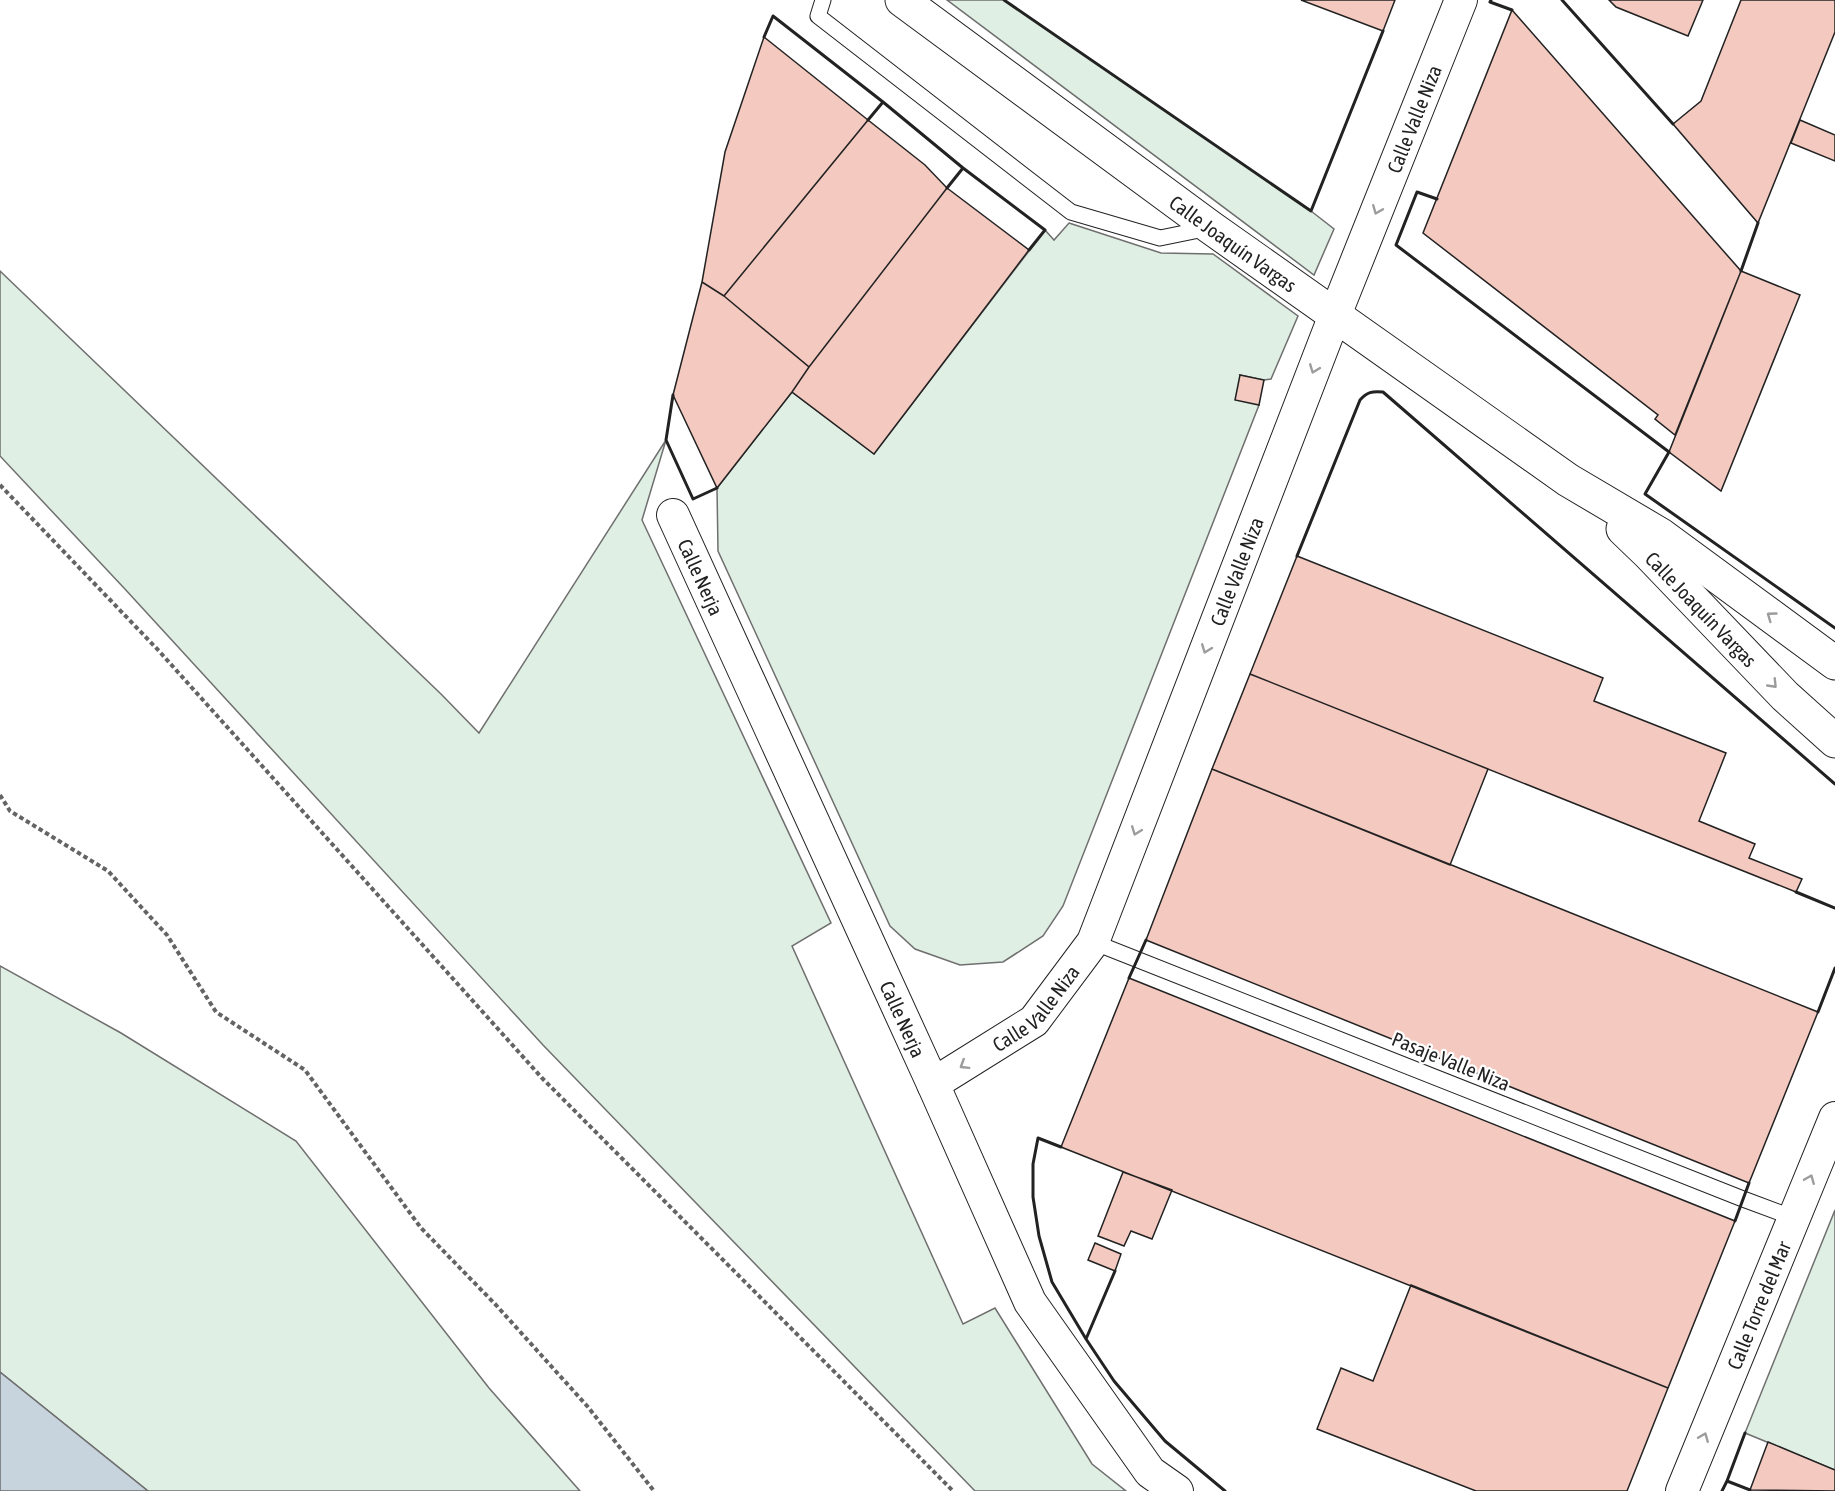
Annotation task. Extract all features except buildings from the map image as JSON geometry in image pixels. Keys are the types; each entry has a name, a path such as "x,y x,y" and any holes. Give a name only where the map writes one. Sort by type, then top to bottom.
{"street":[{"name":"Calle Joaquín Vargas","path":"902,0 1209,228 1568,480 1661,535 1835,663"},
{"name":"Calle Valle Niza","path":"933,1084 1034,1021 1093,942 1335,315 1461,0"},
{"name":"Calle Joaquín Vargas","path":"1568,480 1649,554 1785,696 1835,741"},
{"name":"Calle Nerja","path":"673,515 1030,1302 1150,1472 1177,1491"},
{"name":"Calle Torre del Mar","path":"1682,1491 1835,1118"}],"lane":[{"path":"823,0 818,16 1071,212 1160,238 1209,228"},
{"name":"Pasaje Valle Niza","path":"1093,942 1794,1218"}],"path":[{"path":"0,485 159,651 542,1078 953,1491"},
{"path":"0,795 10,811 108,871 167,935 216,1012 305,1070 422,1227 588,1407 654,1491"}],"green space":[{"path":"947,0 1004,0 1311,211 1334,229 1314,275"},
{"path":"1069,223 1161,253 1213,254 1298,316 1271,379 1264,380 1240,375 1259,405 1063,906 1043,936 1003,962 960,965 915,949 890,926 718,551 717,488 792,392 874,454 1045,230 1054,240"},
{"path":"0,271 479,733 666,440 642,520 831,923 792,946 963,1324 995,1308 1092,1464 1126,1491 975,1491 543,1045 0,456"},
{"path":"0,966 121,1033 296,1141 489,1388 580,1491 148,1491 0,1372"},
{"path":"1835,1210 1835,1470 1745,1433"}],"shaded area":[{"path":"0,1372 148,1491 0,1491"}],"wall":[{"path":"1004,0 1311,211 1383,31"},
{"path":"1491,0 1490,2 1512,10"},
{"path":"1562,0 1673,124"},
{"path":"764,37 773,16 883,102 868,120"},
{"path":"883,102 963,168 947,188"},
{"path":"963,168 1045,230 1029,250"},
{"path":"1437,199 1417,192 1396,245 1669,452 1645,494 1835,628"},
{"path":"1741,271 1758,223"},
{"path":"1297,556 1360,400 1370,393 1383,392 1835,784"},
{"path":"673,395 666,440 693,499 717,488"},
{"path":"1796,892 1835,908"},
{"path":"1129,978 1146,940"},
{"path":"1818,1012 1835,968"},
{"path":"1061,1147 1038,1138 1033,1164 1033,1197 1039,1236 1052,1282 1086,1339"},
{"path":"1735,1221 1749,1183"},
{"path":"1115,1271 1086,1339 1114,1381 1165,1441 1225,1491"},
{"path":"1745,1433 1727,1481 1750,1490"},
{"path":"1722,1491 1727,1481"}]}
